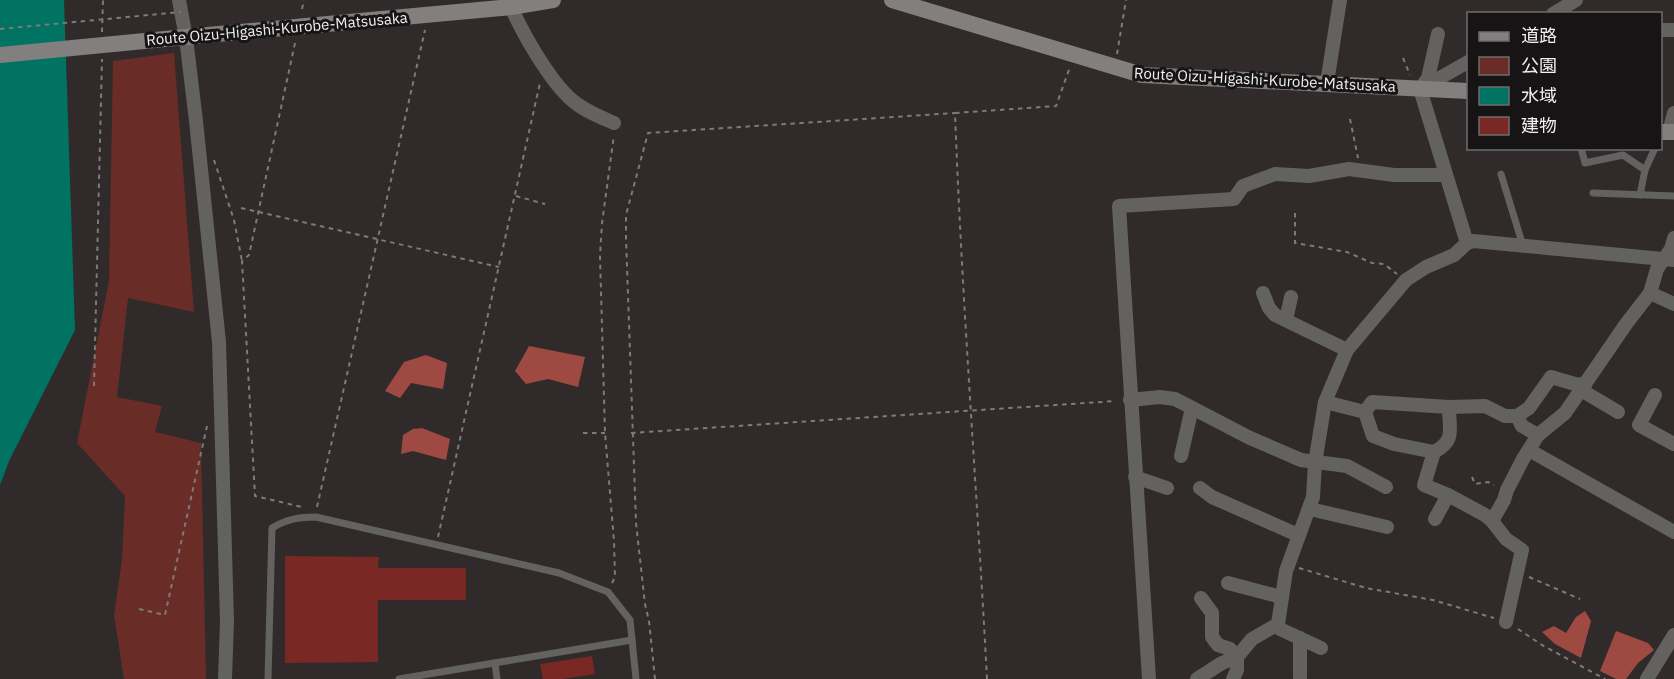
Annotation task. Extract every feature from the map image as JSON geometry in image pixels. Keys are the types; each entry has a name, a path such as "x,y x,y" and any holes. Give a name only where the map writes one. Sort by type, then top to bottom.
{"main road":[{"name":"Route Oizu-Higashi-Kurobe-Matsusaka","path":"0,55 427,15 509,3 553,0"},
{"name":"Route Oizu-Higashi-Kurobe-Matsusaka","path":"892,0 1142,75 1467,91"}],"street":[{"path":"1327,83 1340,0"},
{"path":"1555,8 1576,0"},
{"path":"509,3 543,68 571,100 582,108 614,123"},
{"path":"180,6 180,38 219,342 227,621 225,679"},
{"path":"1420,89 1428,78 1438,34"},
{"path":"1420,89 1467,63"},
{"path":"1420,89 1467,243"},
{"path":"1668,132 1674,113"},
{"path":"1149,679 1119,206 1234,199 1243,186 1275,174 1309,176 1360,169 1394,176 1446,175"},
{"path":"1491,521 1538,435 1565,414 1626,324 1650,293 1657,268 1669,259 1674,238"},
{"path":"1321,648 1280,629 1278,624 1288,564 1313,497 1315,463 1325,402 1347,351 1406,280 1426,267 1454,255 1467,243 1473,241 1646,259 1669,259"},
{"path":"1263,293 1269,308 1275,315 1347,351"},
{"path":"1650,293 1674,304"},
{"path":"1286,320 1292,297"},
{"path":"1365,412 1372,402 1449,406 1485,405 1505,416 1517,416 1528,408 1551,378 1583,388 1618,412"},
{"path":"1654,395 1639,424 1674,444"},
{"path":"1130,400 1160,397 1175,399 1250,438 1301,460 1347,466 1386,487"},
{"path":"1325,402 1365,412"},
{"path":"1365,412 1373,436 1394,444 1434,452 1446,446 1449,439 1449,406"},
{"path":"1180,456 1192,408"},
{"path":"1517,416 1522,426 1538,435"},
{"path":"1529,450 1674,532"},
{"path":"1434,452 1424,485 1485,515 1506,539 1522,550 1506,622"},
{"path":"1135,477 1167,488"},
{"path":"1200,488 1212,497 1298,535"},
{"path":"1435,519 1448,495"},
{"path":"1310,509 1387,527"},
{"path":"1228,583 1281,597"},
{"path":"1201,598 1212,614 1212,637 1218,645 1230,650 1237,657 1237,670 1233,679"},
{"path":"1197,679 1222,663 1237,657 1252,639 1278,624"},
{"path":"1647,679 1674,635"},
{"path":"1300,638 1300,678"}],"lane":[{"path":"1582,150 1585,163 1623,155 1645,170"},
{"path":"1640,195 1645,170 1654,150"},
{"path":"1501,174 1523,246"},
{"path":"1593,194 1674,196"},
{"path":"268,679 272,528 297,517 316,517 559,573 608,592 630,620 636,679"},
{"path":"399,679 632,640"},
{"path":"495,663 497,679"}],"path":[{"path":"102,34 103,0"},
{"path":"302,9 304,0"},
{"path":"1113,68 1117,59 1126,0"},
{"path":"0,29 180,6"},
{"path":"316,517 427,15"},
{"path":"242,261 249,255 295,43"},
{"path":"655,679 636,524 631,433 626,215 648,133 1056,106 1075,56"},
{"path":"94,386 102,57"},
{"path":"436,546 543,68"},
{"path":"955,113 961,264 972,410 987,679"},
{"path":"1350,119 1360,169"},
{"path":"608,592 615,577 605,433 600,256 602,223 615,144 614,123"},
{"path":"213,156 234,220 242,261 255,496 307,508 316,517"},
{"path":"516,196 545,204"},
{"path":"242,208 500,267"},
{"path":"1295,213 1295,243 1347,252 1384,264 1406,280"},
{"path":"631,433 1130,400"},
{"path":"139,609 165,615 209,420"},
{"path":"583,433 605,433"},
{"path":"1472,477 1475,484 1488,482 1507,490"},
{"path":"1288,564 1366,588 1433,600 1506,622 1542,645 1605,679"},
{"path":"1518,572 1580,599"}],"green space":[{"path":"174,53 194,312 128,298 117,397 162,406 155,432 201,443 206,679 124,679 114,615 122,560 125,496 77,443 109,281 113,61"}],"shaded area":[{"path":"529,346 585,357 578,387 548,379 526,384 515,371"},
{"path":"426,355 447,363 443,389 411,383 400,398 385,391 404,362"},
{"path":"422,428 450,439 446,460 413,451 401,454 403,435 413,429"},
{"path":"1585,611 1591,621 1581,658 1555,644 1542,632 1554,626 1566,633 1576,617"},
{"path":"1616,631 1648,643 1654,650 1638,663 1626,679 1616,679 1600,671"}],"water":[{"path":"0,0 64,0 75,330 9,461 0,485"}],"building":[{"path":"285,556 379,557 378,568 466,568 466,600 378,600 378,662 285,663"},
{"path":"592,656 595,674 563,679 543,679 540,664"}]}
